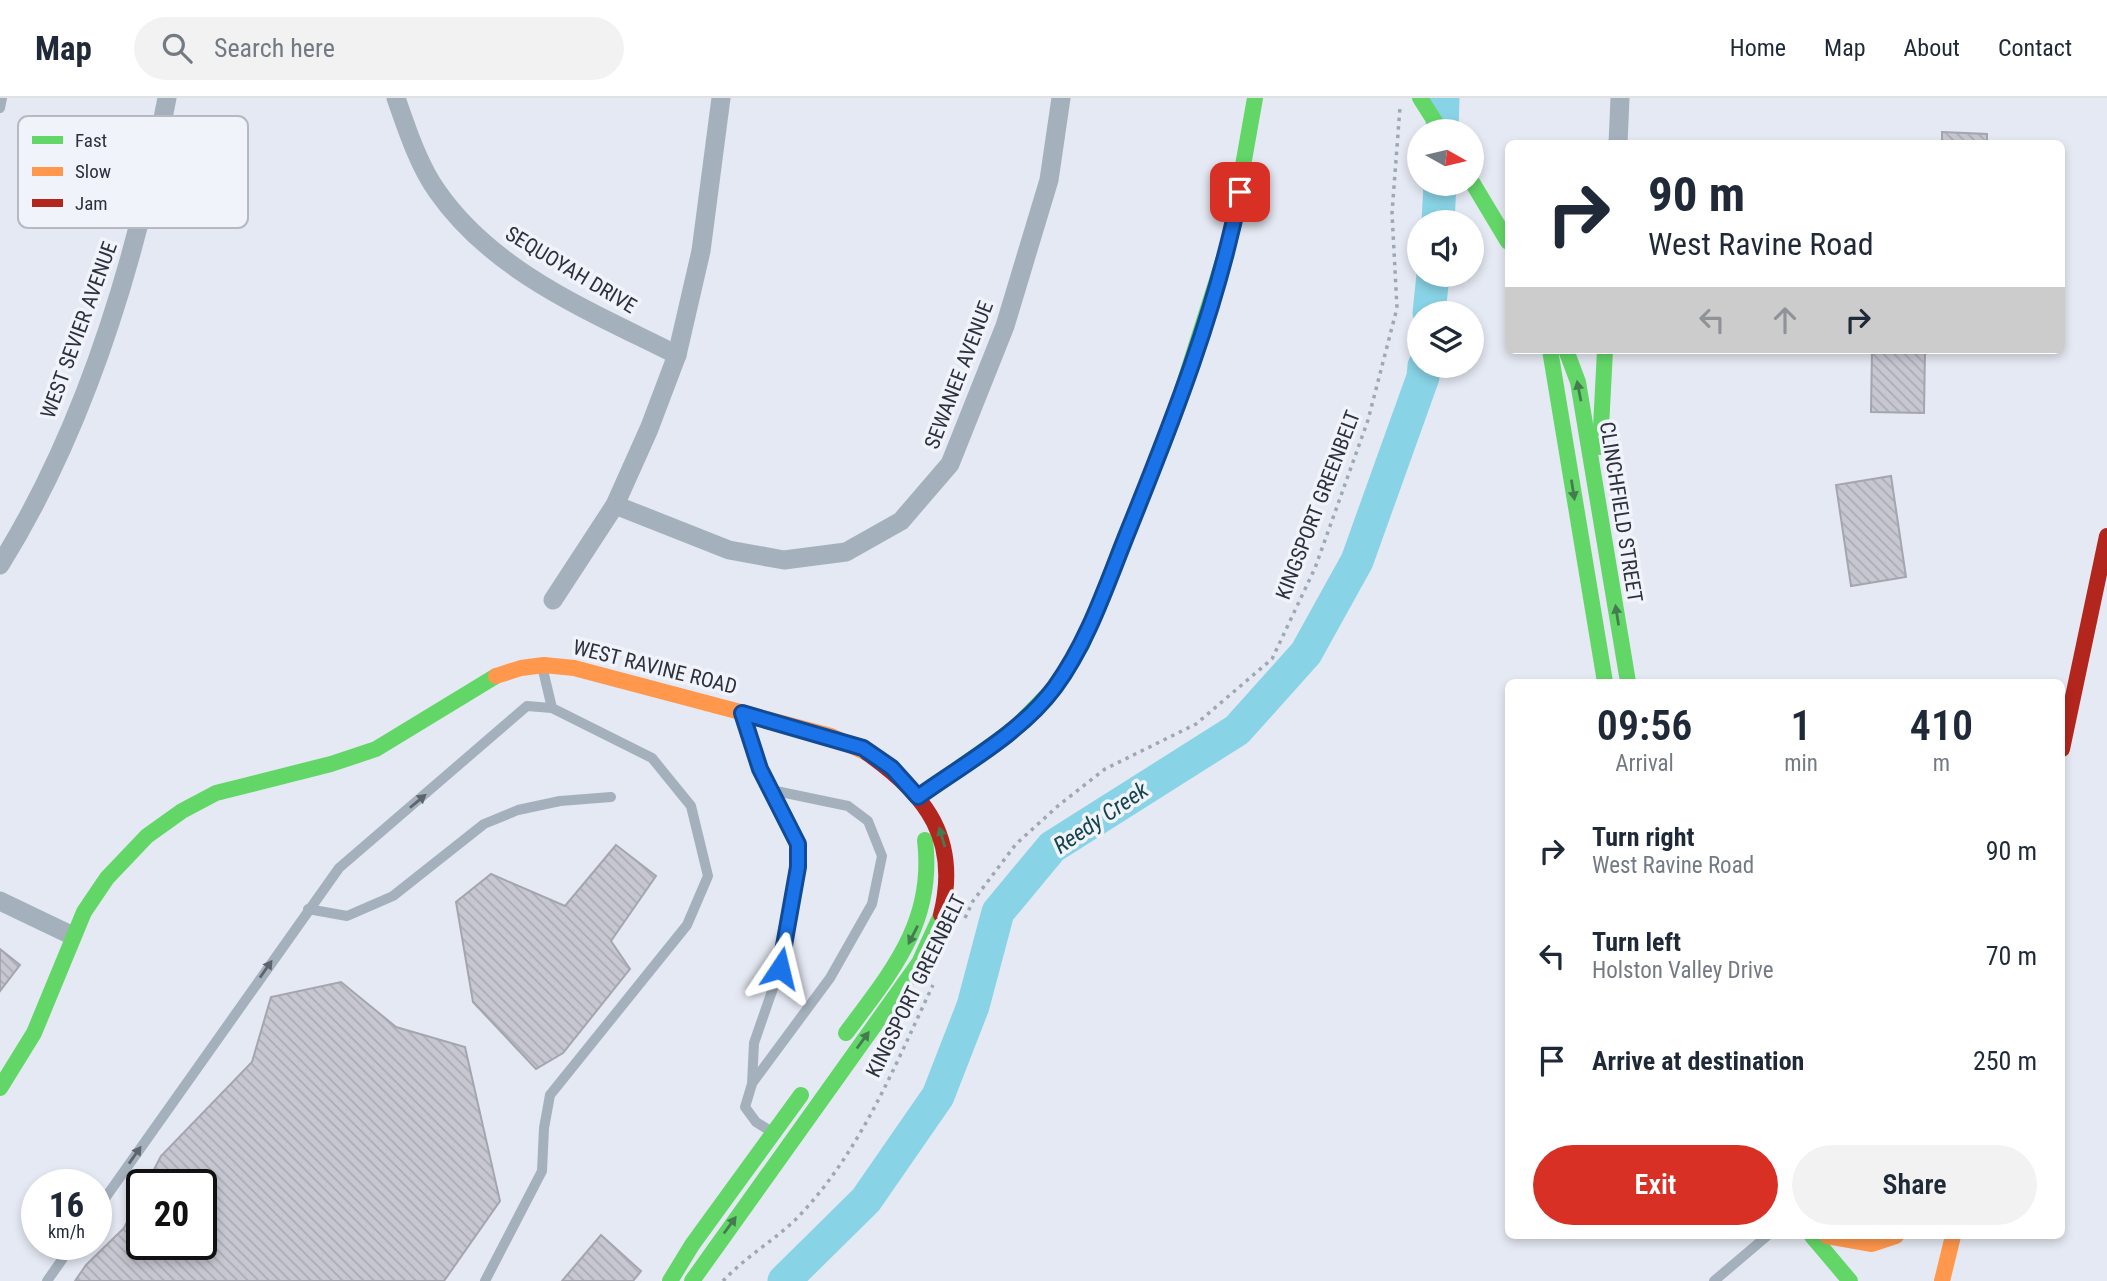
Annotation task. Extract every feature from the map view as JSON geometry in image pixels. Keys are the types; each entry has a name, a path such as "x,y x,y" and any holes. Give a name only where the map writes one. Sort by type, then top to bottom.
{"main road":[{"path":"838,1044 901,956 925,907 928,857 918,797 1014,729 1053,690 1082,645 1172,422 1230,239 1255,98"},
{"path":"1420,98 1433,119"},
{"path":"1480,196 1505,237"},
{"name":"CLINCHFIELD STREET","path":"1551,354 1605,679"},
{"name":"CLINCHFIELD STREET","path":"1568,354 1578,382 1628,679"},
{"path":"1597,494 1605,354"},
{"path":"2065,735 2107,540"},
{"name":"WEST RAVINE ROAD","path":"0,1088 38,1027 71,935 104,880 151,832 196,802 247,784 338,763 377,749 429,720 479,684 513,670 542,665 603,674 863,748 892,768 918,797 938,822 945,848 945,899 937,928 919,963 692,1281"},
{"path":"670,1281 692,1245 814,1077"},
{"path":"1815,1239 1850,1281"},
{"path":"1844,1239 1872,1244 1887,1239"},
{"path":"1942,1281 1952,1239"}],"street":[{"name":"WEST SEVIER AVENUE","path":"164,116 167,98"},
{"name":"SEQUOYAH DRIVE","path":"396,98 412,142 436,190 464,224 500,259 586,309 677,355"},
{"path":"553,600 615,505 649,429 677,355 701,251 721,98"},
{"name":"SEWANEE AVENUE","path":"615,505 729,550 784,560 846,552 901,521 950,464 1005,326 1049,180 1061,98"},
{"path":"1618,140 1620,98"},
{"name":"WEST SEVIER AVENUE","path":"0,565 42,486 93,372 121,291 138,228"},
{"path":"0,901 71,935"}],"lane":[{"path":"0,108 2,98"},
{"path":"542,665 552,708"},
{"path":"112,1188 339,868 527,706 552,708 652,758 691,806 708,876 687,925 550,1095 544,1128 542,1171 485,1281"},
{"path":"742,713 760,769 798,844 798,867 780,968 754,1043 752,1084 745,1107 756,1122 789,1143"},
{"path":"752,1084 830,978 873,904 882,856 868,821 848,806 771,790"},
{"path":"308,909 347,916 393,896 484,824 518,810 560,801 611,797"},
{"path":"1714,1281 1763,1239"},
{"path":"47,1281 62,1260"}],"path":[{"name":"KINGSPORT GREENBELT","path":"962,925 973,901 1016,844 1059,805 1105,769 1196,724 1272,659 1315,568 1359,445 1397,308 1392,213 1401,98"},
{"name":"KINGSPORT GREENBELT","path":"723,1281 799,1216 834,1173 870,1117 939,973"}],"building":[{"path":"1942,132 1987,134 1987,140 1942,140"},
{"path":"1872,354 1925,354 1924,413 1871,412"},
{"path":"1891,476 1906,577 1851,586 1836,485"},
{"path":"616,845 656,876 611,941 630,969 563,1053 536,1069 473,1002 456,902 491,874 565,906"},
{"path":"0,949 20,965 0,991"},
{"path":"341,982 396,1027 465,1047 500,1201 444,1281 75,1281 91,1260 112,1260 112,1240 126,1224 126,1260 217,1260 217,1169 154,1169 161,1156 252,1062 271,997"},
{"path":"601,1235 641,1271 633,1281 562,1281"}],"waterway":[{"name":"Reedy Creek","path":"1442,119 1443,98"},
{"name":"Reedy Creek","path":"1439,196 1439,210"},
{"name":"Reedy Creek","path":"1430,301 1432,287"},
{"name":"Reedy Creek","path":"784,1281 866,1200 938,1096 973,1006 998,912 1052,847 1237,730 1306,653 1357,561 1423,378"}],"traffic: fast":[{"path":"918,797 1014,729 1053,689 1082,645 1172,422 1230,239 1255,98"},
{"path":"1420,98 1433,119"},
{"path":"1480,196 1505,237"},
{"path":"1551,354 1605,679"},
{"path":"1568,354 1578,382 1628,679"},
{"path":"1600,447 1605,354"},
{"path":"0,1088 34,1033 84,912 107,878 147,836 182,811 216,793 331,764 376,749 496,676"},
{"path":"846,1033 894,966 917,921 926,869 925,840"},
{"path":"692,1281 919,963 941,915"},
{"path":"670,1281 692,1245 801,1095"},
{"path":"1815,1239 1850,1281"}],"traffic: slow":[{"path":"496,676 521,668 544,665 574,668 831,736 867,753"},
{"path":"1844,1239 1872,1244 1887,1239"},
{"path":"1942,1281 1952,1239"}],"traffic: jam":[{"path":"2065,735 2107,536"},
{"path":"867,753 907,785 934,822 942,842 946,864 946,888 941,915"}],"route":[{"path":"780,968 798,867 798,844 760,769 742,713 831,736 863,748 892,768 918,797 1014,729 1053,690 1082,645 1172,422 1230,239 1240,192"}]}
